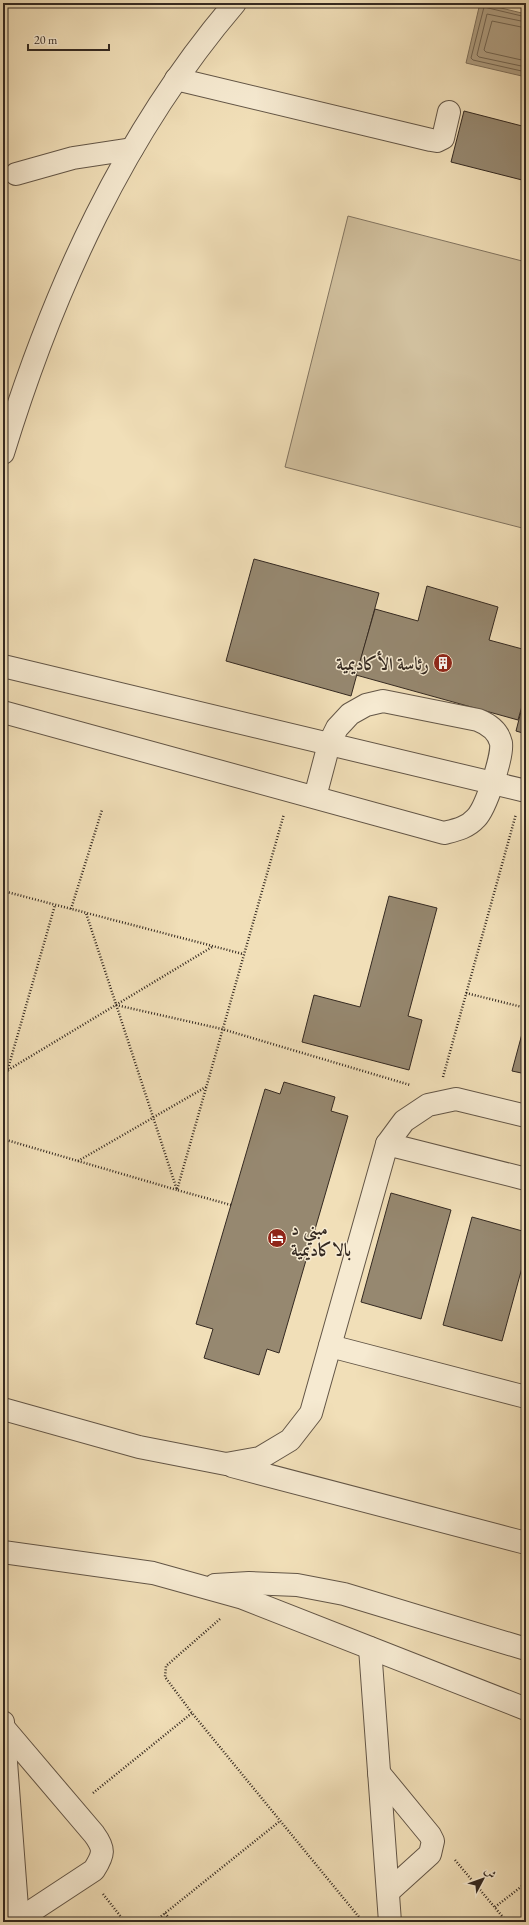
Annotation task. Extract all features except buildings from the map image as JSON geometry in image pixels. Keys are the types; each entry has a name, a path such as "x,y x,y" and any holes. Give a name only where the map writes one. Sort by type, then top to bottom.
{"street":[{"path":"3,453 29,373 58,296 93,221 132,149 176,79 205,39 235,3"},
{"path":"176,79 437,141 443,138 449,112"},
{"path":"16,174 73,158 132,149"},
{"path":"3,666 524,790"},
{"path":"3,712 444,833 462,829 477,817 486,801 492,783 500,754 501,743 496,732 488,724 478,720 383,701 366,705 350,714 337,728 329,744 315,797"},
{"path":"226,1464 260,1458 290,1440 311,1412 387,1144 404,1121 428,1106 456,1099 526,1116"},
{"path":"387,1144 526,1179"},
{"path":"330,1346 526,1397"},
{"path":"3,1409 139,1447 226,1464 526,1543"},
{"path":"3,1552 153,1573 243,1598 526,1709"},
{"path":"202,1586 249,1583 304,1586 344,1594 526,1649"},
{"path":"370,1648 390,1922"},
{"path":"3,1715 18,1921"},
{"path":"3,1727 102,1845 102,1858 94,1870 18,1921"},
{"path":"379,1773 430,1835 433,1841 433,1848 430,1854 388,1892"},
{"path":"3,1900 18,1921"}],"path":[{"path":"456,1099 438,1094 524,790"},
{"path":"177,1190 243,954 291,791"},
{"path":"71,909 102,810"},
{"path":"3,891 243,954"},
{"path":"3,1086 55,905"},
{"path":"86,913 177,1190"},
{"path":"8,1070 213,946"},
{"path":"466,993 526,1008"},
{"path":"116,1005 222,1029 416,1087"},
{"path":"77,1161 206,1087"},
{"path":"3,1139 231,1205"},
{"path":"243,1598 166,1666 165,1677 192,1713 363,1922"},
{"path":"73,1809 192,1713"},
{"path":"154,1922 280,1821"},
{"path":"433,1848 445,1853 455,1860 507,1922"},
{"path":"87,1875 125,1922"},
{"path":"495,1907 526,1883"},
{"path":"165,1913 172,1922"}],"shaded area":[{"path":"348,216 526,262 526,529 285,467"}],"water":[{"path":"480,3 526,14 526,77 466,63"}],"place":[{"name":"رئاسة الأكاديمية","path":"443,663"},
{"name":"مبني د بالاكاديمية","path":"277,1238"}]}
